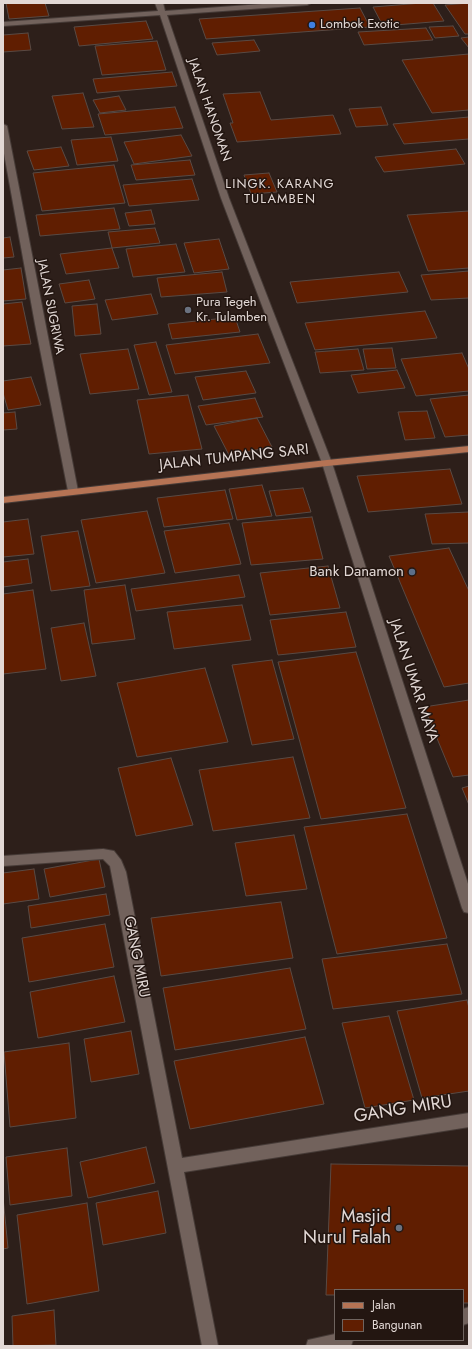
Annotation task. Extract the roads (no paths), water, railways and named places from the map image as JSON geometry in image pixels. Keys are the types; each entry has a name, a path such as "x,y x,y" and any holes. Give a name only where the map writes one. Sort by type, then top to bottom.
{"main road":[{"name":"JALAN TUMPANG SARI","path":"3,500 327,462 469,449"}],"street":[{"name":"JALAN HANOMAN","path":"158,3 225,198 327,462"},
{"path":"3,24 307,3"},
{"name":"JALAN SUGRIWA","path":"3,126 73,491"},
{"name":"JALAN UMAR MAYA","path":"327,462 469,908"},
{"name":"GANG MIRU","path":"3,861 103,854 109,855 116,864 119,872 210,1346"},
{"name":"GANG MIRU","path":"176,1166 469,1120"},
{"path":"314,1346 339,1341"}],"place":[{"name":"Lombok Exotic","path":"312,25"},
{"name":"Pura Tegeh Kr. Tulamben","path":"188,310"},
{"name":"Bank Danamon","path":"412,572"},
{"name":"Masjid Nurul Falah","path":"399,1228"}],"district":[{"name":"LINGK. KARANG TULAMBEN","path":"280,192"}]}
